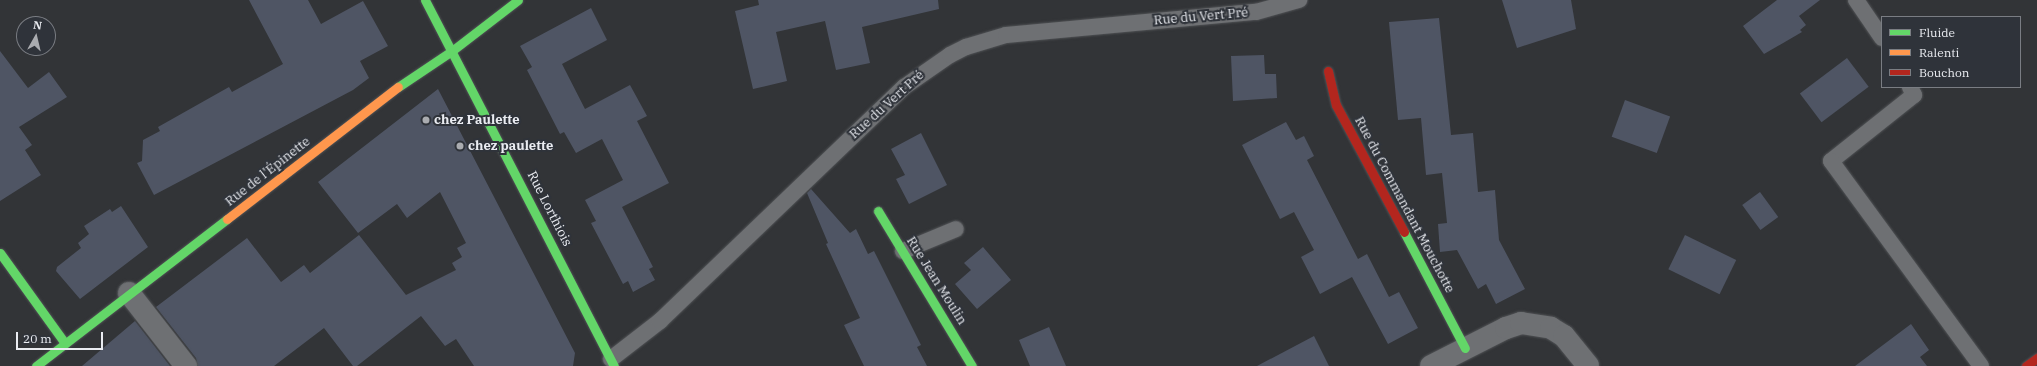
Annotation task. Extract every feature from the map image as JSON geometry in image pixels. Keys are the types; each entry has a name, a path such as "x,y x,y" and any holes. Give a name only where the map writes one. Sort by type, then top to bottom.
{"street":[{"name":"Rue Lorthiois","path":"425,0 453,50 608,364"},
{"name":"Rue de l'Épinette","path":"36,366 129,293 198,243 409,79 453,50 518,0"},
{"name":"Rue du Commandant Mouchotte","path":"1328,71 1336,105 1465,348"},
{"name":"Rue Jean Moulin","path":"878,211 972,366"},
{"path":"0,253 65,343"},
{"path":"129,293 186,366"},
{"path":"1431,366 1506,328 1521,323 1535,324 1551,328 1564,336 1588,366"},
{"path":"2026,366 2037,358"}],"lane":[{"name":"Rue du Vert Pré","path":"608,364 660,321 904,87 955,52 1006,35 1256,12 1299,0"},
{"path":"1856,0 1881,37"},
{"path":"1910,88 1914,95 1831,161 1981,366"},
{"path":"902,251 956,229"}],"building":[{"path":"249,0 308,0 321,24 363,1 388,46 360,61 369,78 353,90 154,195 137,163 142,161 143,140 160,131 158,127 229,87 232,92 283,64"},
{"path":"758,0 938,0 939,9 862,27 870,63 836,70 825,21 776,32 787,81 753,89 735,11 759,5"},
{"path":"1502,0 1571,0 1576,29 1517,48"},
{"path":"1777,0 1820,0 1799,16 1806,25 1800,30 1802,32 1764,54 1743,26"},
{"path":"591,8 607,40 562,64 585,109 630,85 647,116 637,121 669,183 622,207 653,267 649,269 655,280 633,292 628,281 623,284 591,223 596,221 585,200 623,180 602,139 576,153 564,132 560,134 527,70 532,67 520,46"},
{"path":"1439,18 1451,135 1473,133 1478,192 1495,190 1499,240 1525,289 1496,304 1486,284 1478,289 1457,250 1440,252 1438,224 1447,223 1442,173 1426,175 1421,118 1398,120 1389,22"},
{"path":"0,51 28,88 49,72 67,97 19,127 32,145 25,150 41,175 0,201"},
{"path":"1264,55 1265,74 1276,74 1277,98 1233,101 1231,56"},
{"path":"1847,58 1869,87 1822,122 1800,94"},
{"path":"438,89 575,353 573,366 474,366 456,339 445,346 421,316 357,366 353,366 324,328 274,366 198,366 196,358 156,307 247,238 281,282 304,265 310,273 359,235 406,295 456,270 452,263 462,257 457,248 466,243 440,192 407,218 397,204 358,233 318,182"},
{"path":"1625,100 1670,116 1657,153 1612,137"},
{"path":"1286,122 1296,140 1304,136 1314,156 1307,160 1358,259 1367,254 1389,297 1399,292 1418,328 1388,344 1352,277 1320,294 1301,257 1314,250 1294,212 1280,219 1242,145"},
{"path":"921,133 947,185 909,204 896,179 905,175 891,149"},
{"path":"811,189 850,233 856,229 868,254 874,251 921,345 917,347 927,366 864,366 844,325 860,318 826,244 828,243 807,193"},
{"path":"1760,192 1778,217 1760,230 1742,205"},
{"path":"121,206 148,247 80,299 56,271 57,267 81,248 78,243 89,234 84,226 110,209 112,212"},
{"path":"1685,235 1736,260 1720,294 1668,269"},
{"path":"983,247 1011,280 977,309 955,284 971,270 964,263"},
{"path":"135,321 170,366 82,366"},
{"path":"1911,324 1929,350 1920,357 1927,366 1855,366"},
{"path":"1049,327 1066,366 1030,366 1019,340"},
{"path":"1314,336 1329,366 1257,366"}],"traffic: fast":[{"path":"425,0 614,366"},
{"path":"398,87 453,50 518,0"},
{"path":"878,211 972,366"},
{"path":"36,366 227,219"},
{"path":"1404,232 1465,348"},
{"path":"0,253 65,343"}],"traffic: slow":[{"path":"227,219 398,87"}],"traffic: jam":[{"path":"1328,71 1336,105 1404,232"},
{"path":"2026,366 2037,358"}],"place":[{"name":"chez Paulette","path":"426,120"},
{"name":"chez paulette","path":"460,146"}]}
